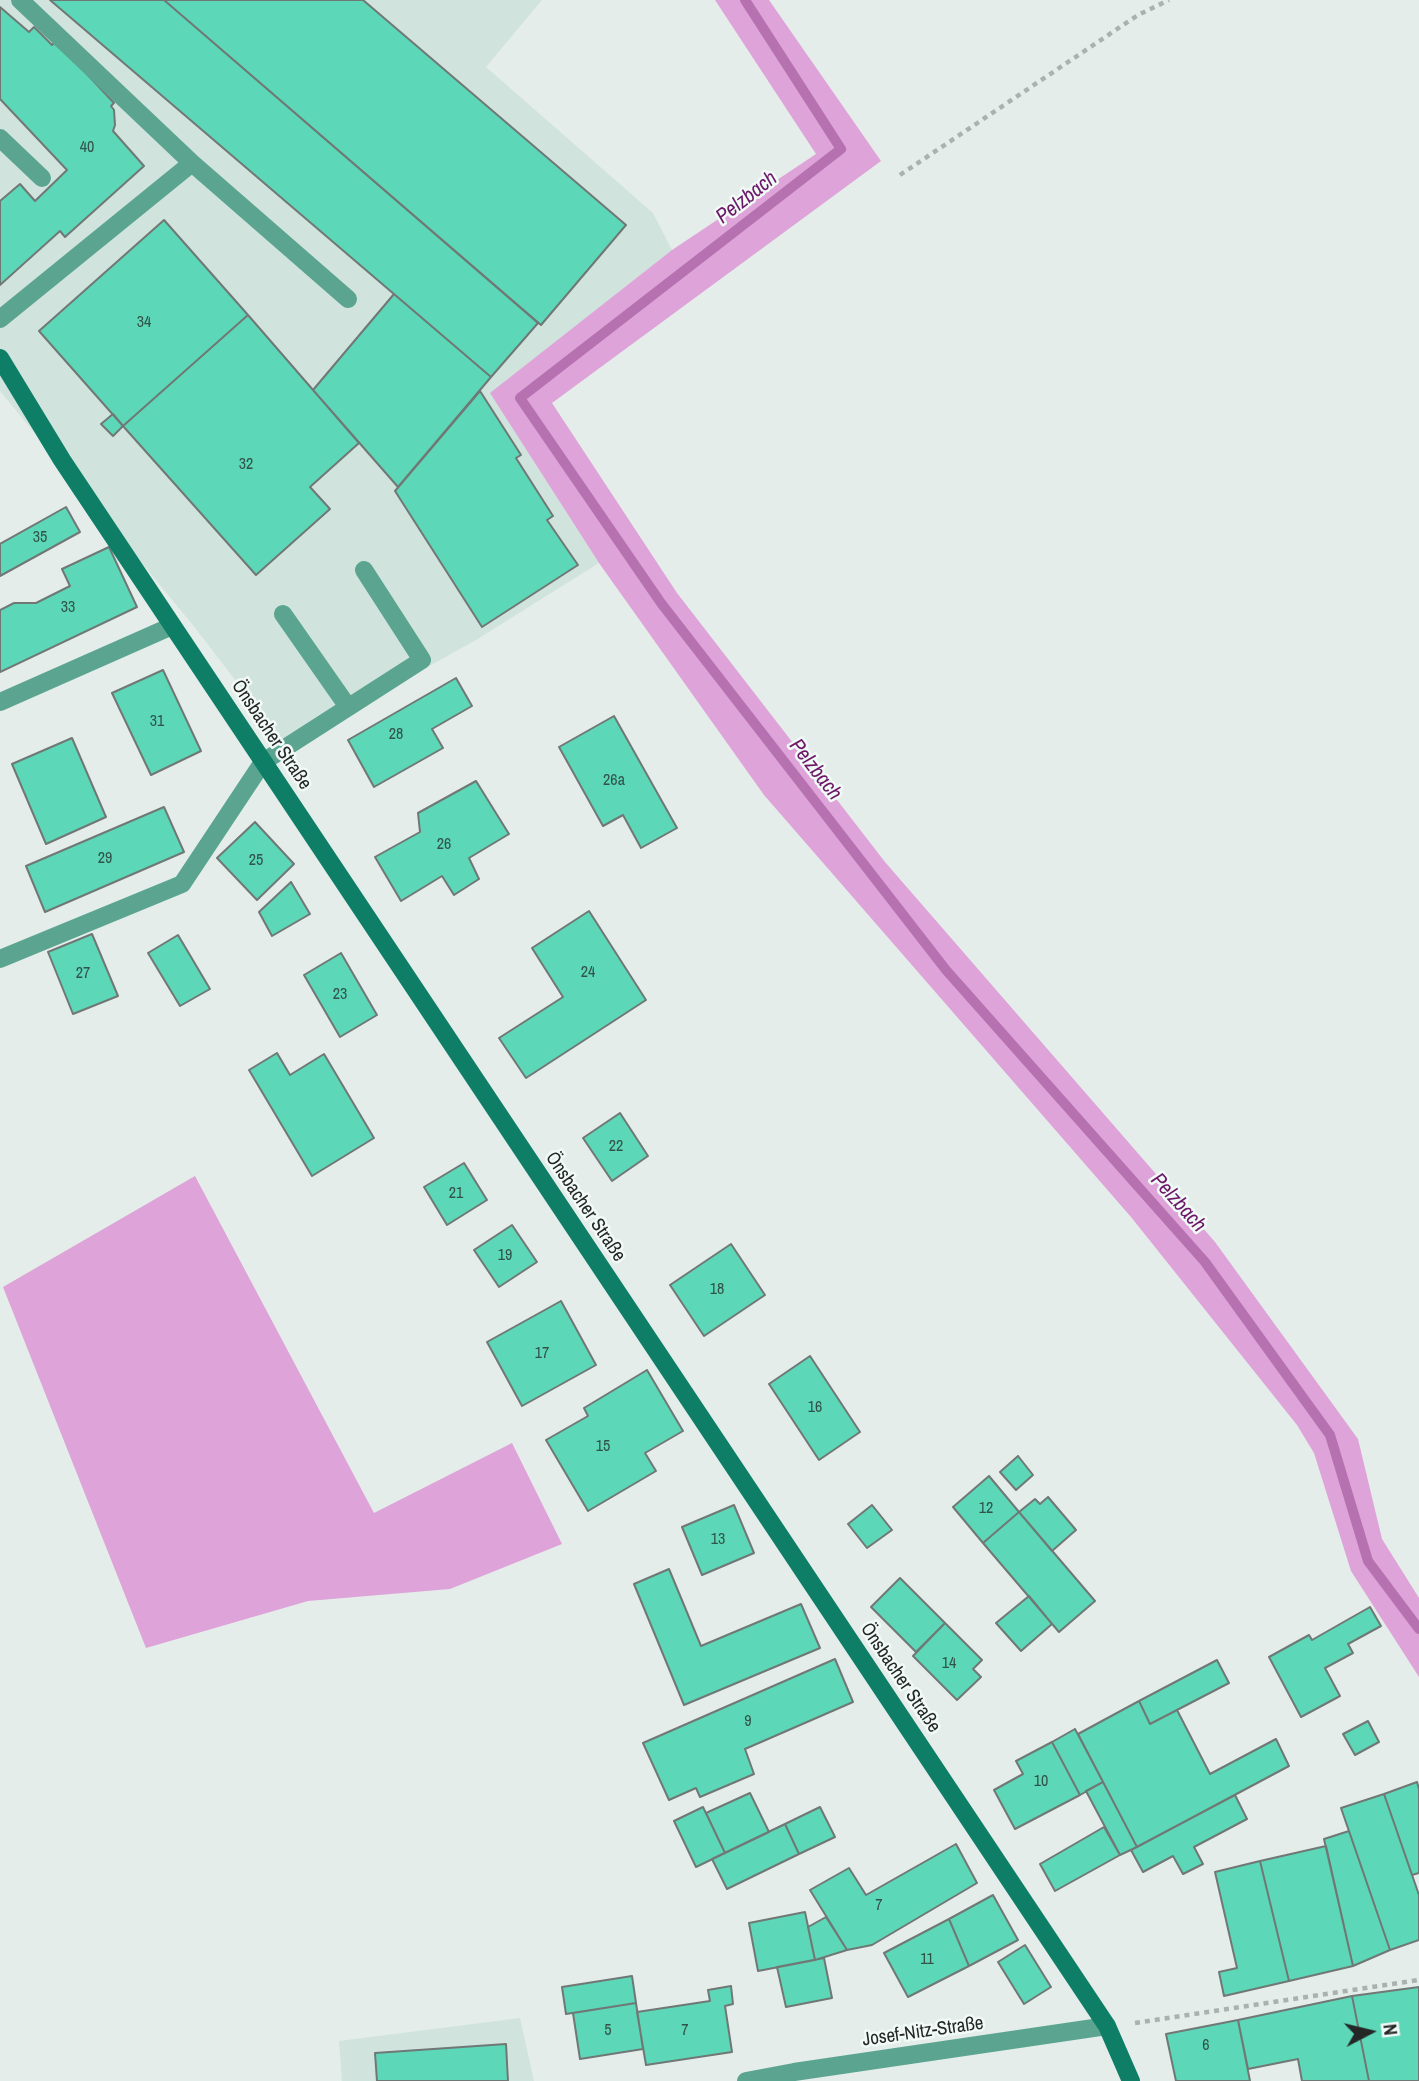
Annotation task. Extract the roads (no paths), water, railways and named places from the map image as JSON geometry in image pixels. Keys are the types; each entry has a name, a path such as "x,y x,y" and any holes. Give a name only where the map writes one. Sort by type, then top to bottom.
{"street":[{"path":"20,0 192,163 348,299"},
{"path":"0,138 42,178"},
{"path":"0,319 192,163"},
{"name":"Önsbacher Straße","path":"0,358 62,460 1107,2026 1130,2081"},
{"path":"0,959 182,884 263,762 422,660 364,570"},
{"path":"283,614 348,708"},
{"path":"0,702 173,626"},
{"name":"Josef-Nitz-Straße","path":"746,2081 1107,2026"}],"waterway":[{"name":"Pelzbach","path":"745,0 841,149 520,398 661,603 946,970 1205,1262 1330,1435 1368,1561 1419,1629"}]}
